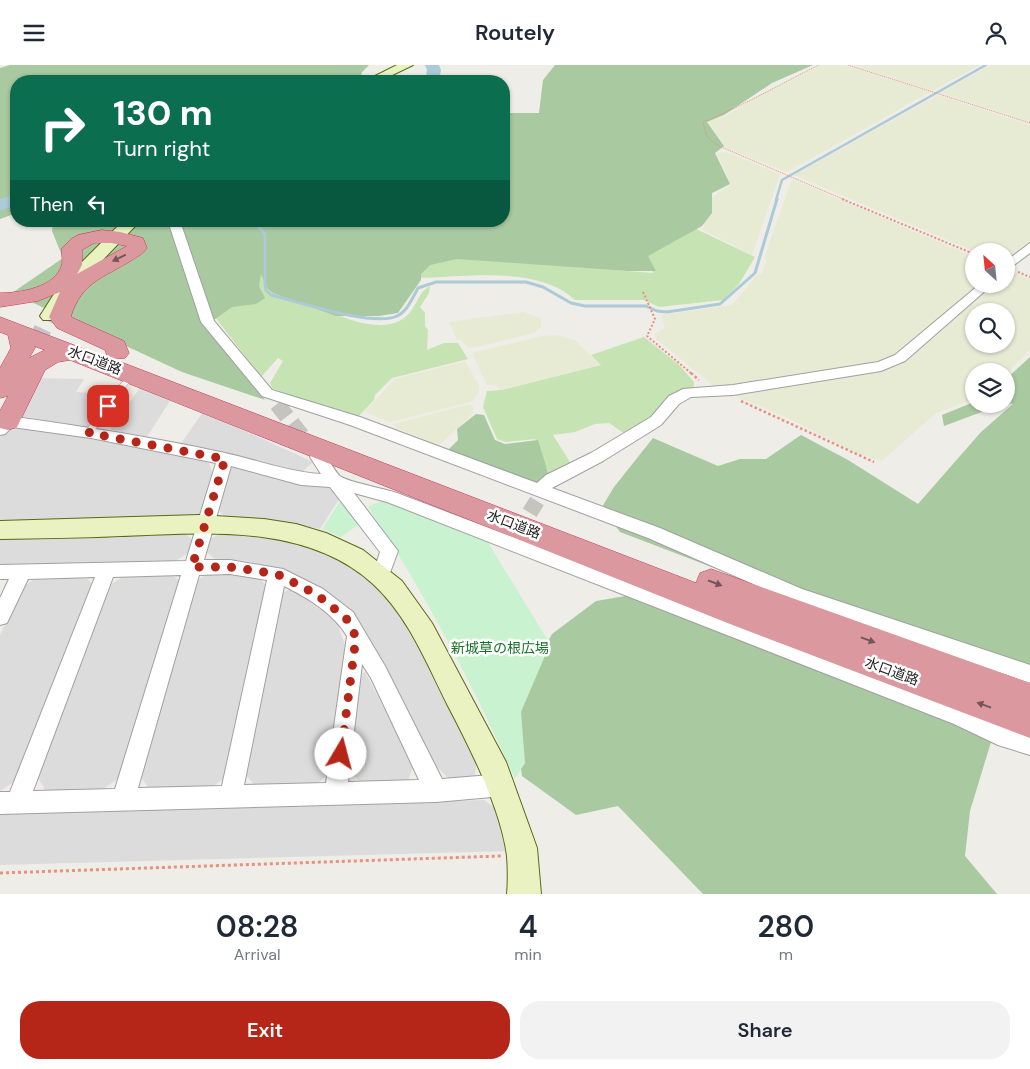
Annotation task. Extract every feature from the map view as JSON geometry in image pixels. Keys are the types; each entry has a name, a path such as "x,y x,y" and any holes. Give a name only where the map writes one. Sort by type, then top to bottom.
{"highway":[{"path":"0,299 33,296 59,281 72,266 72,248 80,240 93,236 136,242 137,248 84,278 70,293 60,317 65,323 116,346 126,364"},
{"name":"水口道路","path":"0,309 126,364 741,613 1030,721"},
{"path":"0,390 23,347 17,333"},
{"name":"水口道路","path":"17,333 74,352 126,364 1030,699"},
{"path":"3,421 35,365 52,356 74,352"}],"street":[{"path":"384,75 407,65"},
{"path":"49,316 68,287 126,227"},
{"path":"176,227 208,322 267,393 277,400 354,421 539,495 654,533 797,595 1030,674"},
{"path":"1015,260 1030,247"},
{"path":"539,495 552,479 597,457 656,421 674,400 688,392 732,390 881,366 900,358 976,293"},
{"path":"17,333 3,421 89,433 225,459 301,479 334,481 391,497 514,538 952,714 1005,738 1030,745"},
{"path":"318,457 334,481 358,507 389,551 380,576"},
{"path":"123,800 225,459"},
{"path":"0,530 206,524 269,527 298,534 351,556 380,576 400,598 418,625 486,748 502,785 523,855 524,894"},
{"path":"0,572 230,567 277,574 316,594 346,618 378,672 436,791"},
{"path":"107,569 9,803 436,791 502,785"},
{"path":"0,617 22,572"},
{"path":"231,797 277,574"},
{"path":"336,793 356,637"}],"lane":[{"path":"89,433 117,392 126,364"}],"path":[{"path":"820,65 757,95 726,113 703,122 702,129 706,137 718,145 784,174 965,250"},
{"path":"848,65 1030,123"},
{"path":"643,292 650,310 656,318 656,324 647,336 713,391 791,422 874,462"},
{"path":"0,873 523,855"}],"shaded area":[{"path":"35,378 84,379 76,392 113,394 87,428 19,416"},
{"path":"140,388 170,401 145,440 110,429"},
{"path":"203,412 313,462 299,475 180,445"},
{"path":"17,428 98,439 208,461 213,474 200,514 191,517 0,522 0,437 6,431"},
{"path":"237,465 333,487 342,495 320,529 275,520 224,516 218,509 230,468"},
{"path":"183,532 193,540 189,553 175,561 0,566 0,538"},
{"path":"224,532 251,533 290,541 338,559 370,581 392,605 431,667 477,762 474,779 449,779 436,766 359,623 338,600 313,583 282,569 246,561 215,559 205,551 209,539"},
{"path":"209,573 260,578 266,586 226,777 212,787 149,788 139,775 196,581"},
{"path":"172,574 180,582 122,776 103,789 46,791 38,778 110,585 126,575"},
{"path":"37,577 86,577 94,586 17,780 0,791 0,635 23,587"},
{"path":"291,588 337,622 345,645 329,773 317,784 254,785 243,771 281,594"},
{"path":"365,672 414,765 408,780 360,782 350,771 358,675"},
{"path":"484,800 501,812 509,851 0,865 0,814"}],"green space":[{"path":"10,65 369,65 361,75 10,75 10,215 0,219 0,68"},
{"path":"555,65 813,65 772,83 724,115 707,122 724,146 715,153 730,184 712,193 712,213 702,226 648,256 656,271 628,271 457,259 430,265 421,274 421,280 398,313 379,316 336,316 273,293 268,289 261,274 259,286 265,298 256,304 232,307 207,325 265,400 182,372 12,293 63,258 52,231 52,227 510,227 510,113 539,113 543,80"},
{"path":"822,65 845,65 930,92 787,172 726,148 708,122 726,116 758,96"},
{"path":"852,65 980,65 932,91"},
{"path":"991,65 1030,65 1030,122 940,93"},
{"path":"938,95 1030,125 1030,242 1015,254 1015,243 965,243 965,247 794,175"},
{"path":"726,152 780,174 752,255 703,230 708,200 731,185 717,153"},
{"path":"792,179 965,253 965,293 970,293 897,356 872,363 715,387 655,338 655,333 665,328 661,315 732,305 757,275 762,274 766,260 764,258"},
{"path":"694,228 755,257 739,284 723,300 659,307 644,300 575,300 560,289 521,277 479,275 418,278 428,263 456,257 653,273 647,253"},
{"path":"260,272 330,312 351,320 371,324 389,324 404,318 411,311 422,293 430,286 429,293 420,307 425,313 425,326 428,330 427,350 444,343 458,343 468,359 392,378 375,395 374,400 357,418 346,417 272,388 270,383 283,361 278,358 261,377 215,317 256,287"},
{"path":"1015,273 1030,279 1030,350 1015,365 1015,363 965,363 965,402 936,413 882,461 854,452 786,417 733,395 891,368 925,344 965,310 965,353 1015,353 1015,303 973,303 984,293 1015,293"},
{"path":"524,312 541,319 541,327 534,333 472,348 467,347 462,340 457,340 449,322"},
{"path":"557,335 575,340 600,365 501,390 496,386 487,385 472,353 542,336"},
{"path":"644,337 679,365 694,382 694,388 673,397 653,417 628,436 609,423 595,424 575,432 553,435 573,467 551,478 535,439 506,442 497,439 483,407 487,391 502,390 601,365 591,355"},
{"path":"1030,357 1030,684 861,624 620,532 602,507 614,487 653,438 718,466 740,459 766,459 801,435 848,460 918,504 981,432 1003,413 1015,413 1015,371"},
{"path":"465,361 479,386 479,393 471,402 389,422 365,412 395,379"},
{"path":"470,404 474,408 472,414 439,445 396,428 394,424"},
{"path":"965,406 965,413 979,413 944,426 942,415"},
{"path":"476,414 484,415 495,440 505,444 538,440 550,479 540,486 446,452 458,440 457,429"},
{"path":"343,497 362,522 341,537 322,529"},
{"name":"新城草の根広場","path":"383,500 486,539 550,644 521,712 525,763 515,779 447,640 409,573 368,507"},
{"path":"655,591 998,719 970,811 965,856 997,894 703,894 618,806 576,815 522,776 513,707 552,634 596,601"}],"waterway":[{"path":"432,65 433,75"},
{"path":"776,200 782,180 986,65"},
{"path":"259,227 265,234 265,284 266,290 271,295 354,316 386,319 397,316 407,308 418,288 436,282 526,282 543,287 571,303 585,306 646,306 657,311 667,312 720,304 755,273 777,199"},
{"path":"0,206 10,202"}],"tunnel":[{"path":"35,345 49,316"},
{"path":"277,404 310,446"},
{"path":"517,533 537,501"}],"route":[{"path":"108,406 89,433 225,459 192,567 230,567 277,574 316,594 346,618 356,637 341,754"}]}
